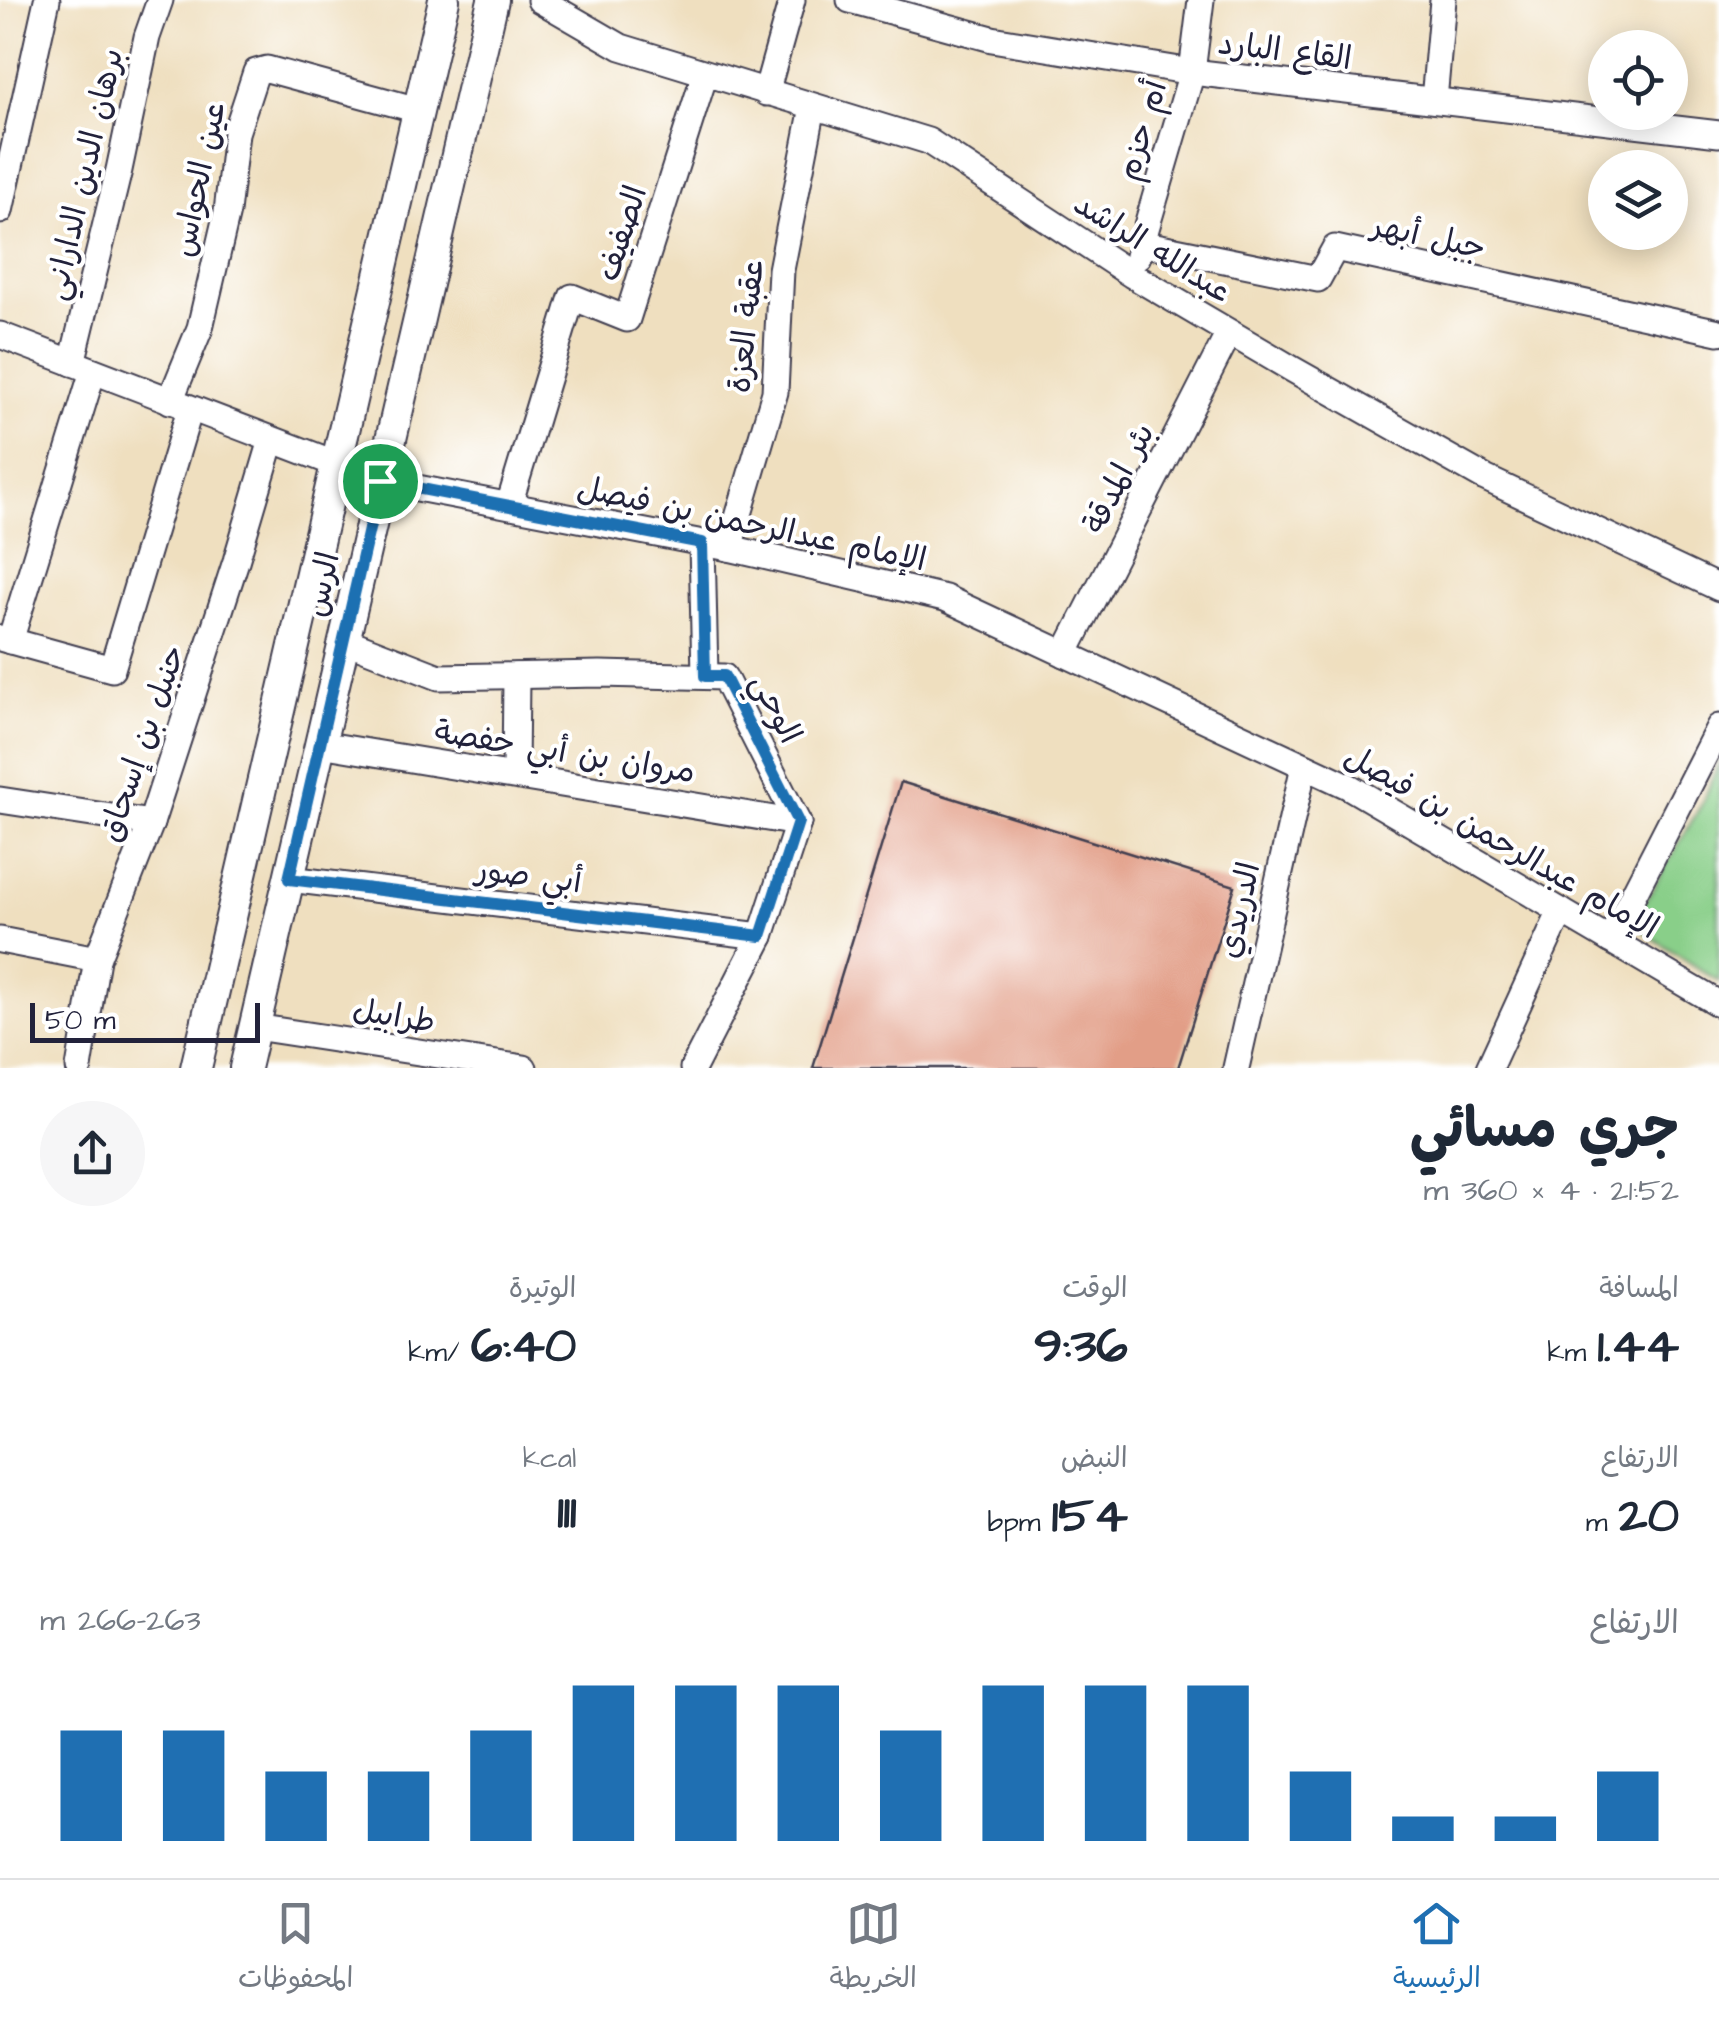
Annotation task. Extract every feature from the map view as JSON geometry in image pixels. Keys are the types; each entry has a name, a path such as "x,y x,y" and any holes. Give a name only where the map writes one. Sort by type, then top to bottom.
{"street":[{"path":"0,211 47,0"},
{"name":"برهان الدين الداراني","path":"5,640 83,367 147,38 160,0"},
{"name":"الرس","path":"196,1068 444,0"},
{"name":"الرس","path":"245,1068 493,0"},
{"name":"عبدالله الراشد","path":"540,0 621,47 928,141 1132,275 1229,333 1486,478 1719,588"},
{"path":"766,93 792,0"},
{"name":"القاع البارد","path":"850,0 992,39 1192,72 1719,134"},
{"name":"أم حزم","path":"1132,275 1192,72 1201,0"},
{"path":"1434,100 1443,0"},
{"name":"عين الحواس","path":"5,640 112,669 200,328 227,212 236,133 256,72 266,69 418,110"},
{"name":"الصفيف","path":"509,504 572,297 627,320 706,74"},
{"name":"عقبة العزة","path":"728,548 775,392 781,270 812,106"},
{"name":"جبل أبهر","path":"1142,243 1318,279 1335,248 1719,332"},
{"name":"بئر المدقة","path":"1065,654 1229,333"},
{"name":"الإمام عبدالرحمن بن فيصل","path":"0,336 380,481 728,548 946,598 1348,786 1719,1004"},
{"name":"حنبل بن إسحاق","path":"79,1068 97,959 151,822 272,440"},
{"path":"702,543 705,676"},
{"name":"الوحي","path":"344,640 439,678 724,676 798,822"},
{"path":"515,776 516,676"},
{"path":"1610,940 1719,727"},
{"name":"مروان بن أبي حفصة","path":"320,744 798,822"},
{"name":"الدريدي","path":"1236,1068 1304,766"},
{"path":"0,800 151,822"},
{"path":"694,1068 761,936 798,822"},
{"name":"أبي صور","path":"289,879 761,936"},
{"path":"1490,1068 1560,911"},
{"path":"0,940 97,959"},
{"name":"طرابيل","path":"254,1027 524,1068"}],"green space":[{"path":"1719,760 1719,982 1632,924 1704,800"}],"building":[{"path":"901,782 1235,886 1178,1068 813,1068"}],"route":[{"path":"380,481 702,543 705,676 724,676 798,822 761,936 289,879 380,481"}]}
